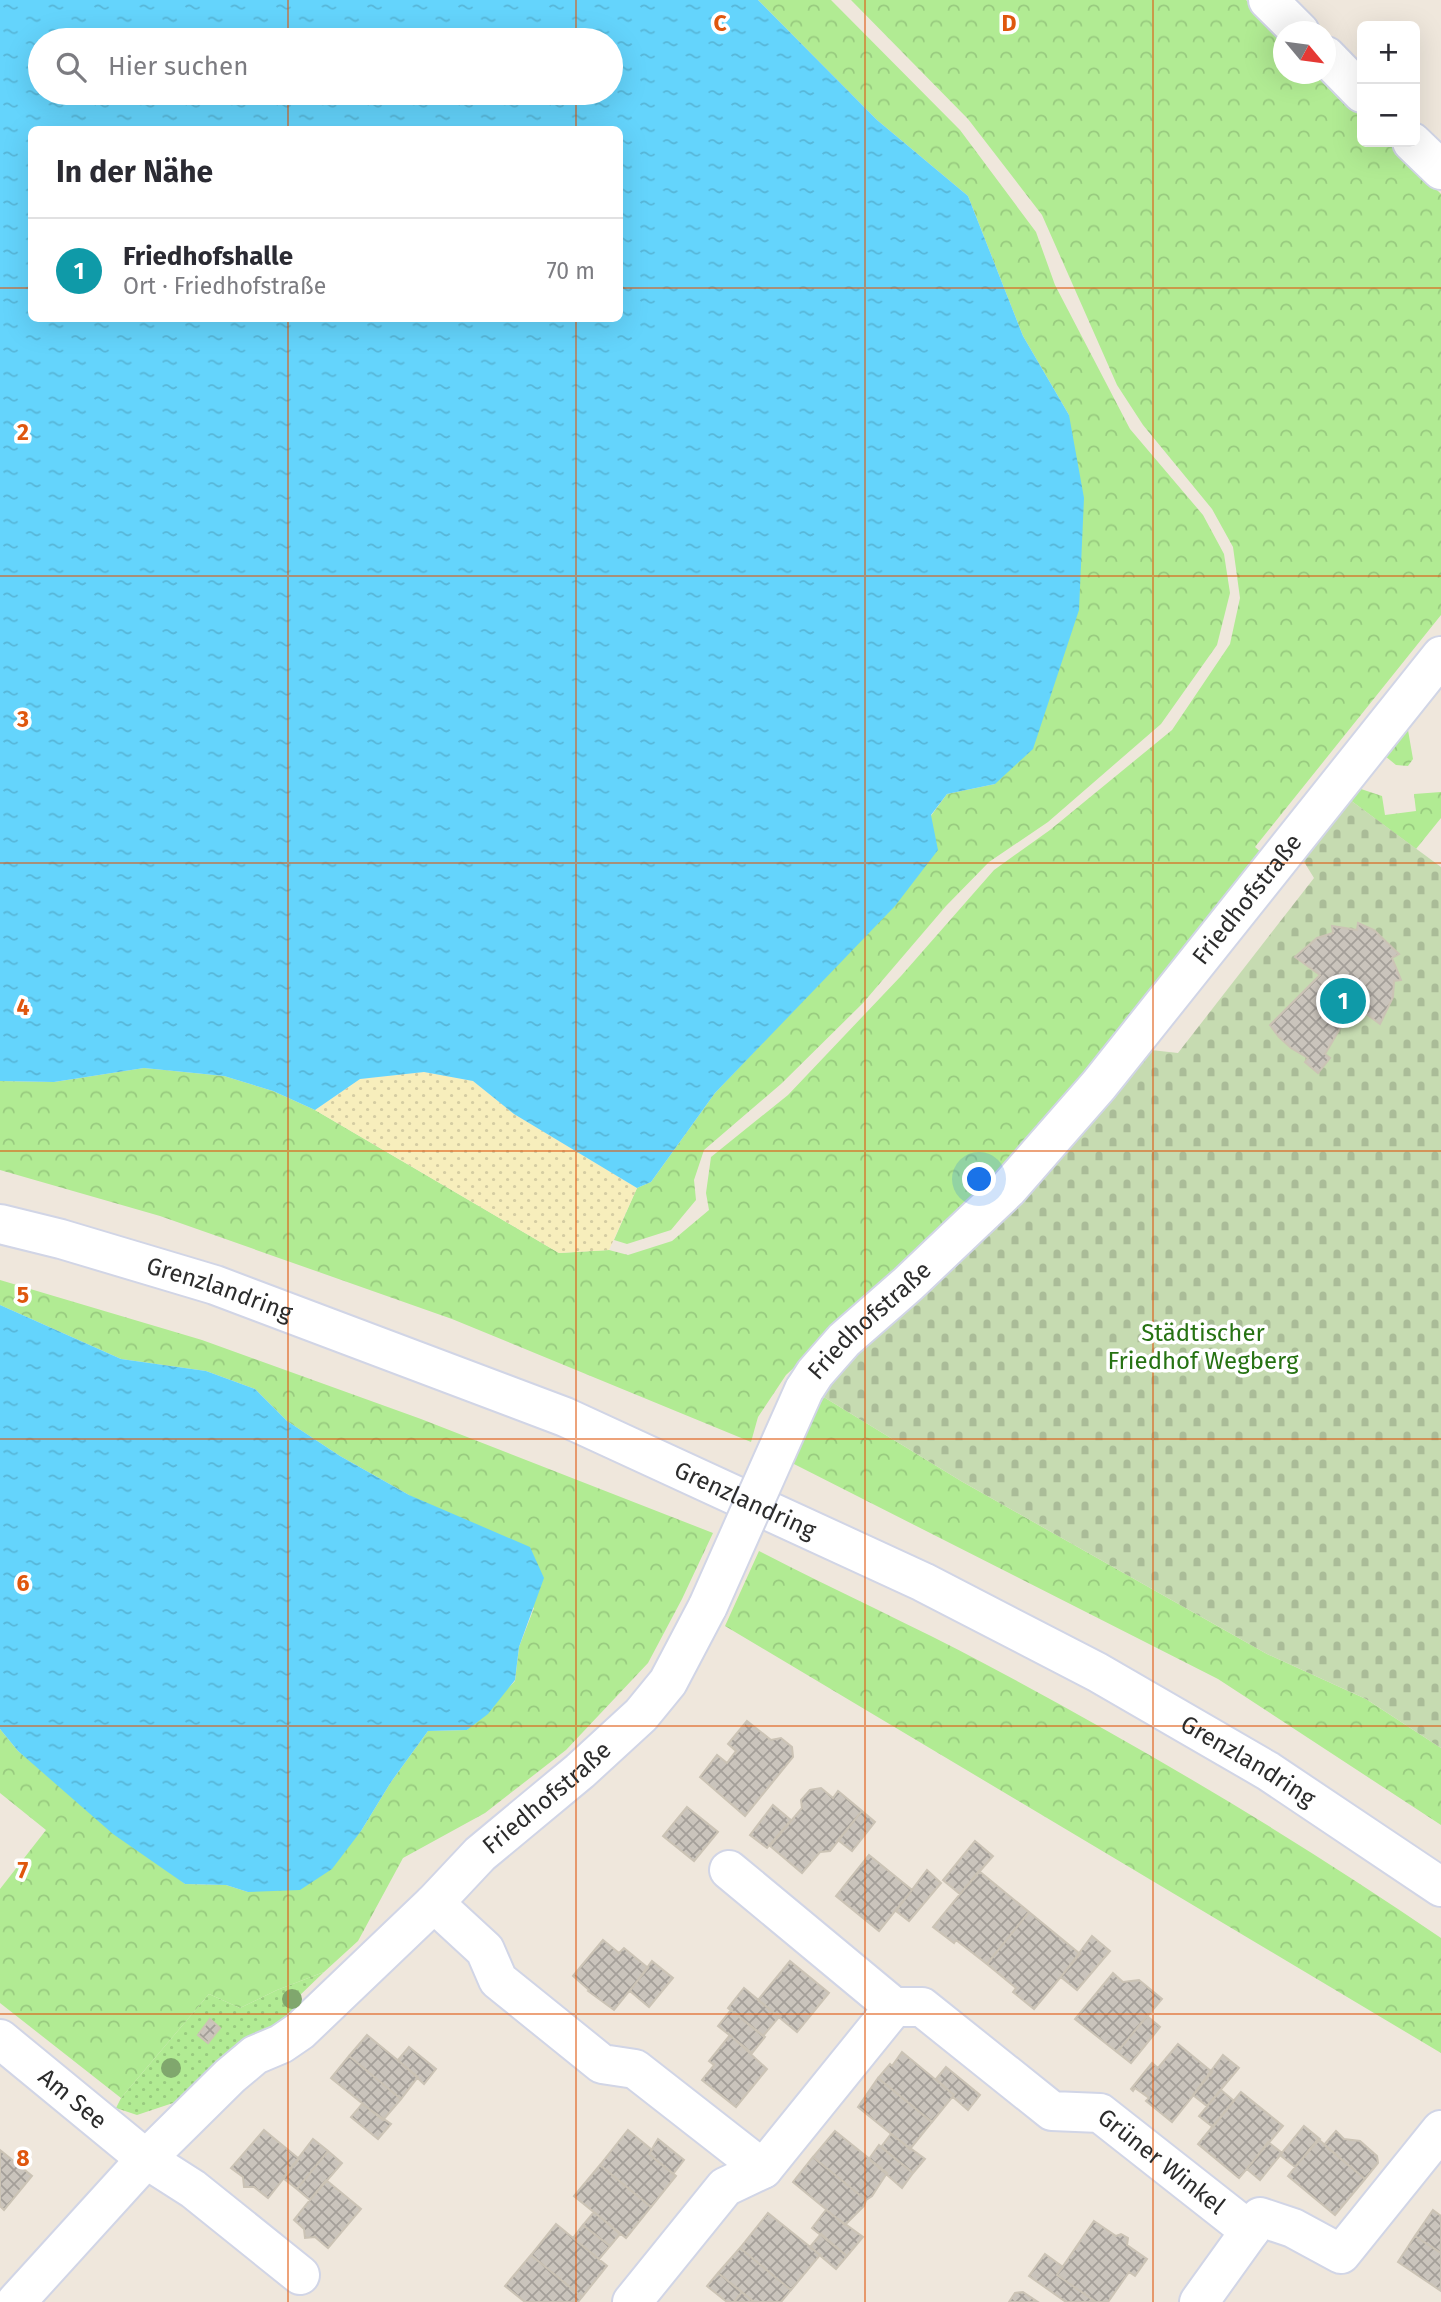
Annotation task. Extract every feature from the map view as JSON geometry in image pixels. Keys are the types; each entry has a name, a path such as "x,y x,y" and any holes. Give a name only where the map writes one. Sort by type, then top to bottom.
{"street":[{"path":"1268,0 1289,21"},
{"path":"1336,68 1357,88"},
{"path":"1417,147 1441,170"},
{"name":"Friedhofstraße","path":"16,2302 146,2159 230,2076 256,2054 300,2031 434,1903 480,1854 641,1716 668,1682 708,1606 804,1390 815,1373 844,1340 1007,1189 1099,1085 1441,656"},
{"name":"Grenzlandring","path":"0,1224 61,1239 215,1285 578,1423 923,1582 1097,1672 1268,1771 1441,1886"},
{"path":"632,2302 725,2187 762,2169 894,2007 729,1870"},
{"path":"434,1903 485,1950 498,1980 602,2064 635,2069 762,2169"},
{"name":"Grüner Winkel","path":"894,2007 922,2007 1052,2111 1100,2113 1250,2231"},
{"name":"Am See","path":"0,2039 146,2159"},
{"name":"Grüner Winkel","path":"1199,2302 1260,2217 1293,2228 1341,2254 1441,2130"},
{"path":"146,2159 193,2189 300,2274"}],"green space":[{"path":"758,0 831,0 960,130 1036,232 1055,285 1130,429 1203,515 1224,554 1230,593 1217,645 1161,724 1048,822 989,862 946,906 863,1003 781,1084 704,1150 694,1180 696,1200 671,1230 627,1244 614,1240 637,1188 651,1182 715,1093 770,1035 947,794 995,784 1069,415 1023,336 968,196 877,120"},
{"path":"851,0 1246,0 1273,27 1273,84 1330,84 1357,110 1357,147 1394,147 1441,194 1441,615 1255,847 1264,855 1019,1160 786,1375 758,1417 751,1442 452,1319 160,1216 0,1170 0,1081 54,1082 144,1068 224,1076 273,1091 315,1110 559,1253 609,1250 628,1255 672,1241 709,1210 706,1193 711,1157 788,1095 901,976 994,870 1050,830 1172,730 1230,644 1240,598 1233,547 1212,509 1143,425 1117,385 1042,215 968,119"},
{"path":"1441,676 1441,689 1408,730 1413,759 1408,766 1396,765 1379,751"},
{"path":"1349,785 1382,796 1385,815 1416,811 1414,794 1441,792 1441,818 1416,849 1342,794"},
{"name":"Städtischer Friedhof Wegberg","path":"1342,794 1441,867 1441,1748 1366,1699 1267,1654 961,1481 822,1396 844,1367 1142,1049 1178,1053 1314,878 1298,852"},
{"path":"0,1280 202,1340 421,1419 713,1533 648,1663 566,1750 485,1813 403,1858 358,1941 324,1972 240,2008 209,1994 121,2098 0,2003 0,1889 46,1830 0,1793 0,1729 18,1751 185,1884 226,1885 248,1892 361,1831 391,1782 428,1731 467,1730 515,1681 519,1647 534,1608 409,1495 340,1456 287,1421 255,1389 206,1371 121,1359 0,1305"},
{"path":"822,1396 961,1481 1267,1654 1366,1699 1441,1748 1441,1825 1218,1679 792,1463"},
{"path":"759,1551 959,1650 1045,1696 1218,1795 1441,1938 1441,2053 725,1626"},
{"path":"324,1972 297,1998 302,2010 271,2030 261,2031 199,2088 176,2102 137,2115 116,2108 121,2098 209,1994 240,2008"}],"sand":[{"path":"424,1072 473,1081 514,1114 637,1188 609,1250 559,1253 315,1110 360,1079"}],"water":[{"path":"0,0 758,0 877,120 968,196 1023,336 1069,415 1084,498 1079,610 1033,749 995,784 947,794 931,815 938,850 895,906 715,1093 651,1182 637,1188 514,1114 473,1081 424,1072 360,1079 315,1110 273,1091 224,1076 144,1068 54,1082 0,1081"},
{"path":"0,1305 121,1359 206,1371 255,1389 287,1421 340,1456 409,1495 530,1547 544,1578 519,1647 515,1680 488,1714 467,1730 428,1731 391,1782 361,1831 332,1869 300,1890 248,1892 226,1885 185,1884 113,1834 18,1751 0,1729"}],"building":[{"path":"1358,923 1374,930 1399,954 1392,958 1401,980 1394,981 1393,997 1380,1024 1354,1005 1325,1054 1330,1058 1318,1073 1305,1062 1308,1058 1291,1048 1270,1025 1320,975 1295,957 1317,938 1333,933 1332,926 1357,930"},
{"path":"747,1721 771,1740 781,1738 792,1747 793,1757 745,1816 700,1777 717,1755 727,1763 736,1751 728,1744"},
{"path":"821,1788 833,1798 838,1791 862,1811 830,1851 820,1852 802,1873 770,1846 802,1808 801,1800 810,1790"},
{"path":"773,1805 791,1820 767,1848 750,1835"},
{"path":"687,1807 718,1832 694,1861 663,1836"},
{"path":"862,1811 875,1822 852,1851 838,1840"},
{"path":"975,1841 993,1856 960,1894 943,1880"},
{"path":"869,1855 912,1890 879,1931 836,1896"},
{"path":"927,1870 941,1883 909,1921 896,1911"},
{"path":"979,1871 1029,1912 987,1964 956,1940 954,1943 933,1927"},
{"path":"1029,1912 1080,1954 1034,2009 1013,1992 1016,1988 987,1964"},
{"path":"1092,1936 1110,1951 1077,1990 1061,1977"},
{"path":"603,1940 619,1953 624,1948 648,1968 614,2010 573,1976"},
{"path":"652,1961 673,1978 649,2007 630,1991"},
{"path":"790,1961 829,1993 797,2032 758,2000"},
{"path":"1113,1973 1123,1982 1139,1980 1162,1999 1117,2052 1075,2019"},
{"path":"744,1988 779,2017 763,2036 728,2008"},
{"path":"731,2010 765,2037 752,2053 718,2026"},
{"path":"1147,2016 1160,2027 1131,2063 1117,2052"},
{"path":"210,2019 220,2028 208,2043 198,2035"},
{"path":"367,2035 418,2077 401,2099 349,2056"},
{"path":"730,2035 767,2069 736,2107 702,2080 714,2065 709,2061"},
{"path":"1178,2044 1212,2072 1172,2122 1146,2101 1149,2098 1135,2088 1133,2091 1131,2089 1152,2063 1158,2068"},
{"path":"409,2047 436,2069 424,2084 398,2060"},
{"path":"902,2052 954,2095 932,2122 878,2078 890,2064 892,2066"},
{"path":"1223,2055 1239,2068 1207,2106 1193,2095"},
{"path":"349,2056 401,2099 383,2120 331,2078"},
{"path":"946,2067 980,2095 968,2110 936,2079"},
{"path":"878,2078 932,2122 910,2149 858,2107"},
{"path":"1221,2090 1234,2101 1213,2127 1199,2116"},
{"path":"1241,2092 1283,2126 1239,2178 1198,2144"},
{"path":"362,2104 391,2124 378,2139 351,2117"},
{"path":"1304,2126 1320,2139 1295,2167 1280,2155"},
{"path":"264,2130 299,2159 268,2198 254,2187 244,2187 243,2177 231,2168"},
{"path":"628,2130 652,2150 649,2154 676,2176 651,2207 600,2165"},
{"path":"835,2131 887,2173 872,2196 866,2200 813,2157"},
{"path":"1336,2131 1344,2139 1360,2141 1377,2156 1378,2163 1365,2179 1324,2145"},
{"path":"891,2134 925,2159 913,2173 881,2147"},
{"path":"313,2139 328,2151 297,2189 283,2178"},
{"path":"658,2139 684,2160 673,2174 649,2154"},
{"path":"1318,2139 1365,2179 1335,2215 1288,2176"},
{"path":"1268,2142 1282,2153 1260,2180 1247,2169"},
{"path":"879,2145 913,2173 902,2188 869,2159"},
{"path":"0,2150 32,2176 4,2210 0,2206"},
{"path":"328,2151 342,2163 310,2200 297,2189"},
{"path":"813,2157 866,2200 864,2206 845,2225 793,2182"},
{"path":"600,2165 651,2207 626,2238 574,2196"},
{"path":"326,2180 361,2209 328,2248 315,2237 305,2238 304,2229 294,2220"},
{"path":"826,2210 863,2237 847,2256 812,2228"},
{"path":"1433,2210 1441,2216 1441,2253 1415,2236"},
{"path":"594,2212 620,2234 610,2246 583,2225"},
{"path":"768,2213 820,2255 791,2290 740,2248"},
{"path":"1094,2221 1116,2236 1121,2234 1128,2238 1127,2245 1147,2259 1135,2276 1129,2272 1108,2302 1096,2302 1057,2275"},
{"path":"556,2224 607,2266 582,2297 531,2255"},
{"path":"583,2225 610,2246 599,2259 573,2238"},
{"path":"821,2234 847,2256 836,2269 810,2247"},
{"path":"1415,2236 1441,2253 1441,2291 1398,2262"},
{"path":"740,2248 791,2290 781,2302 754,2302 718,2273"},
{"path":"1045,2254 1063,2267 1057,2275 1096,2302 1066,2302 1029,2276"},
{"path":"531,2255 582,2297 578,2302 525,2302 505,2286"},
{"path":"718,2273 742,2292 734,2302 727,2302 707,2286"},
{"path":"742,2292 754,2302 734,2302"},
{"path":"1023,2292 1038,2302 1009,2302 1015,2293"}],"place":[{"name":"Friedhofshalle","path":"1343,1001"}]}
